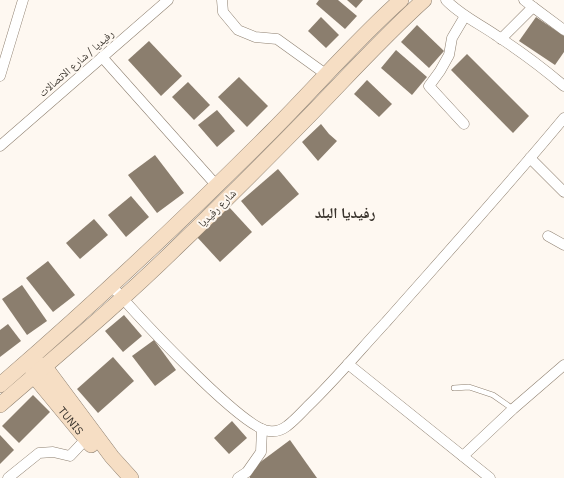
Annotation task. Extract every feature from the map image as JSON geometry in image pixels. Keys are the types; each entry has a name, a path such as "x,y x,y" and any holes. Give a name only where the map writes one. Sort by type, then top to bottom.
{"main road":[{"name":"شارع رفيديا","path":"1,401 39,371 183,242 308,117 358,64 424,0"},
{"name":"شارع رفيديا","path":"0,385 112,286 217,186 327,75 372,27 392,3"},
{"name":"TUNIS","path":"30,360 86,439 120,478"},
{"path":"39,371 131,478"}],"street":[{"path":"1,70 23,0"},
{"name":"رفيديا / شارع الاتصالات","path":"0,146 168,0"},
{"path":"222,0 223,12 238,30 255,37 277,38 327,75"},
{"path":"446,0 465,16 502,39 549,73 564,86"},
{"path":"524,0 564,30"},
{"path":"392,3 401,21"},
{"path":"502,39 533,7"},
{"path":"464,124 429,86 449,55 452,38 465,16"},
{"path":"102,57 217,186"},
{"path":"112,286 173,351 219,396 262,430 275,431 284,428 319,395 348,364 484,212 564,118"},
{"path":"530,158 564,192"},
{"path":"548,236 564,244"},
{"path":"348,364 490,478"},
{"path":"463,456 513,409 564,365"},
{"path":"238,478 247,472 261,452 262,430"},
{"path":"8,478 39,453 53,452 70,456 86,439"}],"lane":[{"path":"454,388 469,387 493,396 513,409"}],"building":[{"path":"319,0 338,0 357,16 345,29 316,4"},
{"path":"347,0 363,0 356,8"},
{"path":"321,17 339,35 326,48 308,31"},
{"path":"536,17 564,36 564,52 555,65 519,41"},
{"path":"417,25 444,51 429,68 401,42"},
{"path":"149,41 182,76 161,96 128,60"},
{"path":"396,50 427,77 412,95 381,68"},
{"path":"467,54 529,116 513,133 451,70"},
{"path":"239,77 268,106 247,127 218,97"},
{"path":"367,80 392,104 379,117 354,94"},
{"path":"188,82 210,105 194,120 172,97"},
{"path":"217,110 235,131 217,147 198,125"},
{"path":"321,124 337,141 318,161 302,142"},
{"path":"155,155 184,193 157,213 128,175"},
{"path":"278,169 299,194 262,226 241,201"},
{"path":"131,196 149,217 126,237 108,215"},
{"path":"229,207 252,232 220,262 197,237"},
{"path":"94,219 108,235 80,259 66,243"},
{"path":"48,261 75,295 53,312 26,278"},
{"path":"22,285 47,321 27,335 2,299"},
{"path":"124,315 142,336 123,352 105,331"},
{"path":"8,324 21,341 0,357 0,330"},
{"path":"154,340 176,370 155,386 132,356"},
{"path":"113,357 134,381 98,413 77,389"},
{"path":"33,395 50,412 19,443 2,426"},
{"path":"232,421 247,438 229,454 214,438"},
{"path":"0,435 14,450 0,464"},
{"path":"290,440 317,478 250,478 247,472"}],"district":[{"name":"رفيديا البلد","path":"345,212"}]}
